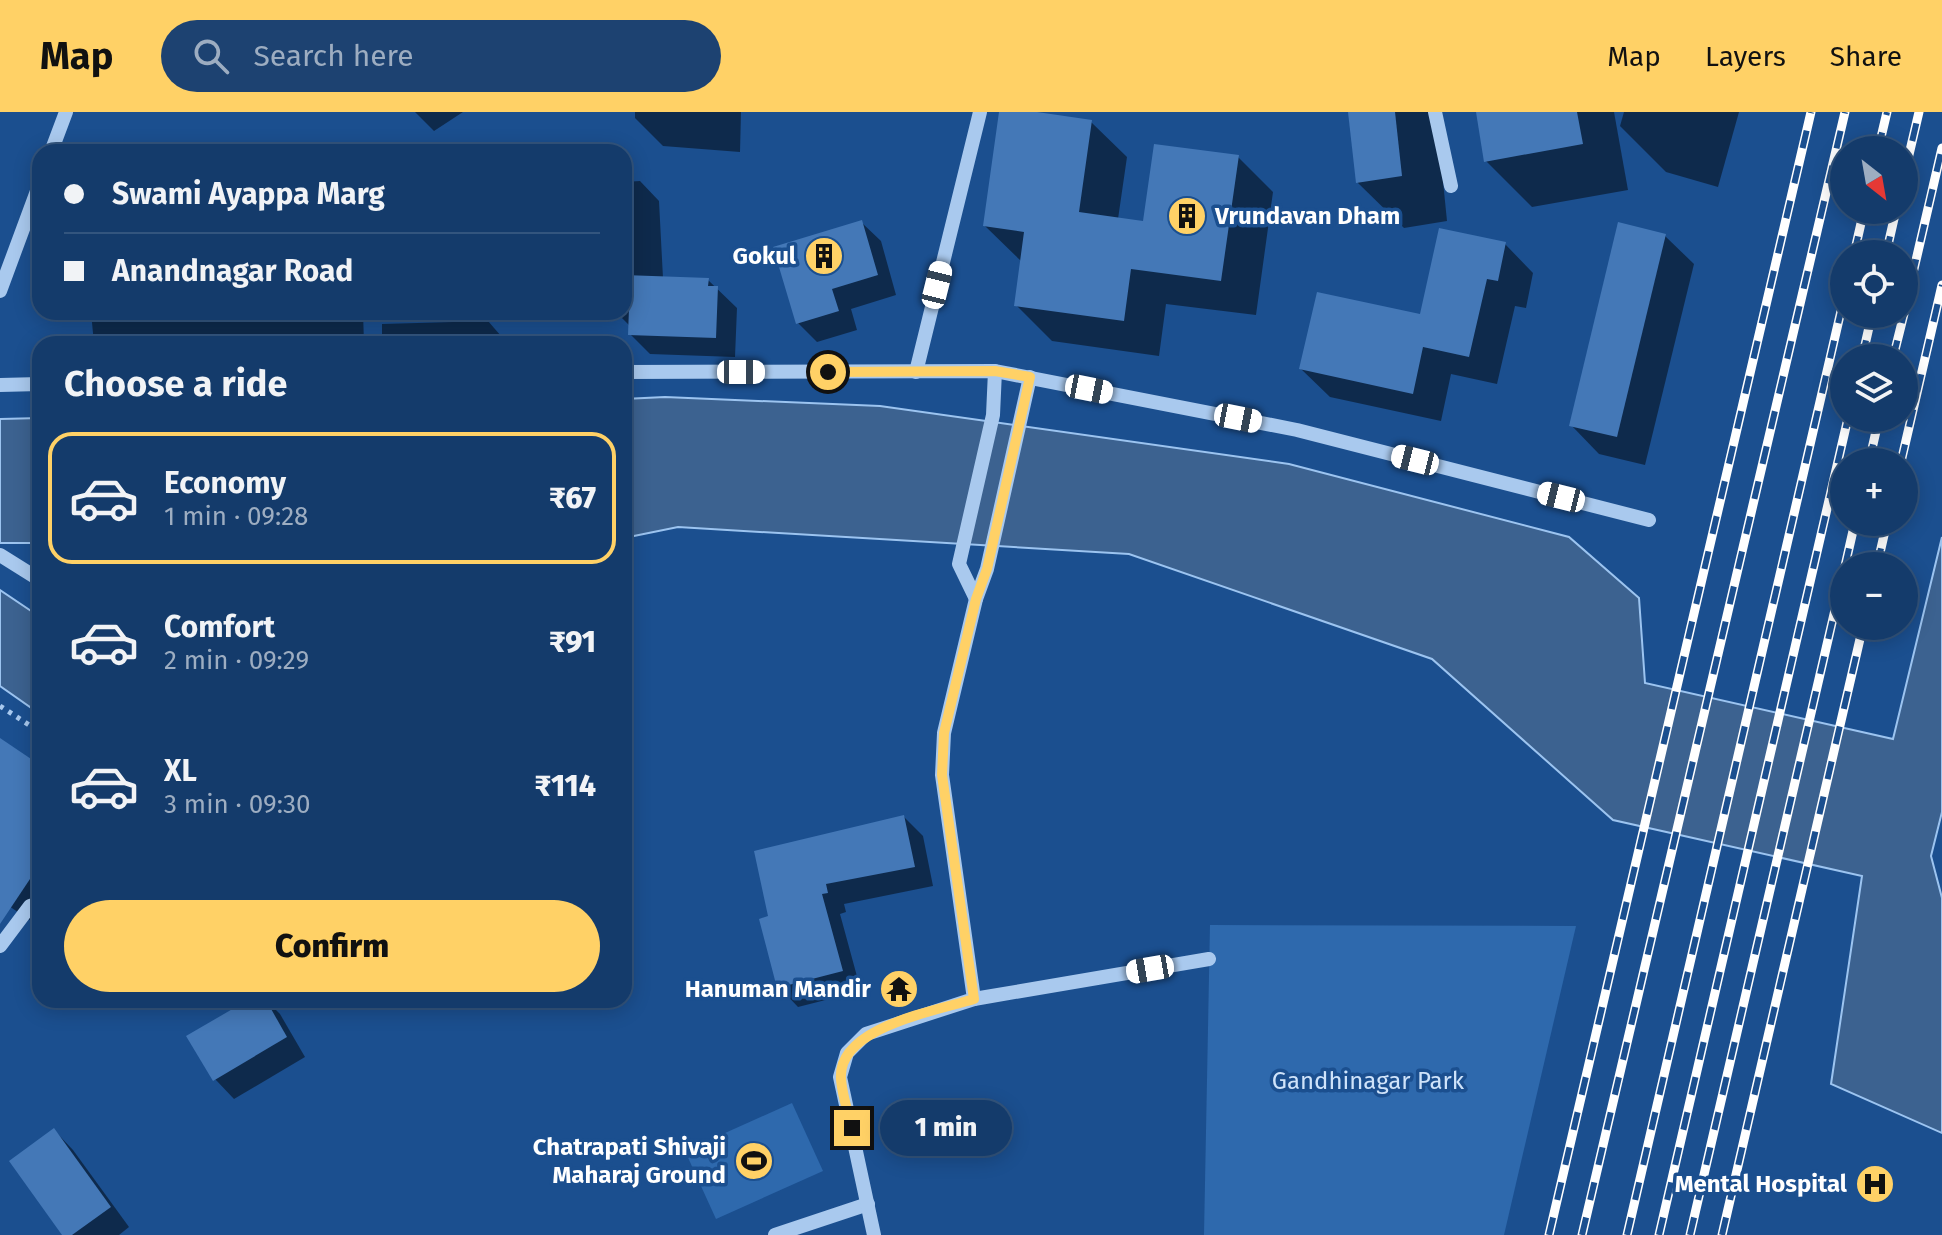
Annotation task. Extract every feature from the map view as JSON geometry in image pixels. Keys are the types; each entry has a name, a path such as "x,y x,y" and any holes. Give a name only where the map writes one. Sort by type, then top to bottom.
{"street":[{"path":"54,144 66,112"},
{"path":"916,372 980,112"},
{"path":"1435,112 1451,186"},
{"path":"0,291 32,205"},
{"path":"976,599 959,564 993,415 995,371"},
{"path":"632,372 995,371 1297,430 1649,520"},
{"path":"974,999 942,775 944,733 976,599 987,569 1030,377"},
{"path":"0,385 32,384"},
{"path":"0,555 32,575"},
{"path":"0,946 32,905"},
{"path":"874,1235 840,1077 847,1053 866,1034 974,999 1209,959"},
{"path":"775,1235 868,1204"}],"path":[{"path":"0,706 32,727"}],"green space":[{"name":"Gandhinagar Park","path":"1210,925 1576,926 1504,1235 1204,1235"},
{"name":"Chatrapati Shivaji Maharaj Ground","path":"792,1103 823,1171 716,1219 685,1151"}],"shaded area":[{"path":"665,397 880,406 1289,464 1569,537 1639,598 1645,683 1893,739 1942,537 1942,812 1931,856 1942,898 1942,1133 1831,1084 1862,876 1613,820 1432,659 1129,554 678,527 632,536 632,399"},
{"path":"32,418 32,543 0,543 0,419"},
{"path":"0,590 32,612 32,708 0,686"}],"building":[{"name":"Vrundavan Dham","path":"999,112 1037,112 1092,120 1079,212 1143,221 1154,144 1239,155 1221,281 1131,269 1124,321 1014,306 1024,232 983,226"},
{"path":"1348,112 1395,112 1402,176 1356,183"},
{"path":"1476,112 1577,112 1583,144 1484,162"},
{"name":"Gokul","path":"862,220 878,275 832,289 839,311 796,324 773,247"},
{"path":"1618,222 1666,234 1617,437 1569,426"},
{"path":"1439,228 1506,242 1498,281 1487,279 1469,357 1423,347 1413,394 1299,369 1317,292 1420,314"},
{"path":"632,275 709,278 708,286 718,286 716,338 628,335 629,320 632,320"},
{"path":"0,738 32,760 32,876 0,924"},
{"path":"904,815 915,867 826,884 828,893 822,894 843,971 777,988 759,919 768,916 754,851"},
{"path":"234,1008 271,1008 287,1037 213,1081 186,1036"},
{"path":"54,1128 111,1207 72,1235 62,1235 9,1161"}],"railway":[{"path":"1549,1235 1811,112"},
{"path":"1582,1235 1845,112"},
{"path":"1881,136 1887,112"},
{"path":"1913,136 1919,112"},
{"path":"1918,252 1942,148"},
{"path":"1857,240 1861,224"},
{"path":"1889,240 1893,224"},
{"path":"1904,448 1942,285"},
{"path":"1627,1235 1837,328"},
{"path":"1865,344 1869,328"},
{"path":"1896,344 1900,328"},
{"path":"1659,1235 1845,432"},
{"path":"1872,448 1876,432"},
{"path":"1848,552 1852,536"},
{"path":"1880,552 1884,536"},
{"path":"1690,1235 1830,631"},
{"path":"1722,1235 1860,640"}],"place":[{"name":"Vrundavan Dham","path":"1187,216"},
{"name":"Gokul","path":"824,256"},
{"name":"Hanuman Mandir","path":"899,989"},
{"name":"Chatrapati Shivaji Maharaj Ground","path":"754,1161"},
{"name":"Mental Hospital","path":"1875,1184"}],"route":[{"path":"828,372 995,371 1030,377 987,569 976,599 944,733 942,775 974,999 866,1034 847,1053 840,1077 852,1128"}]}
